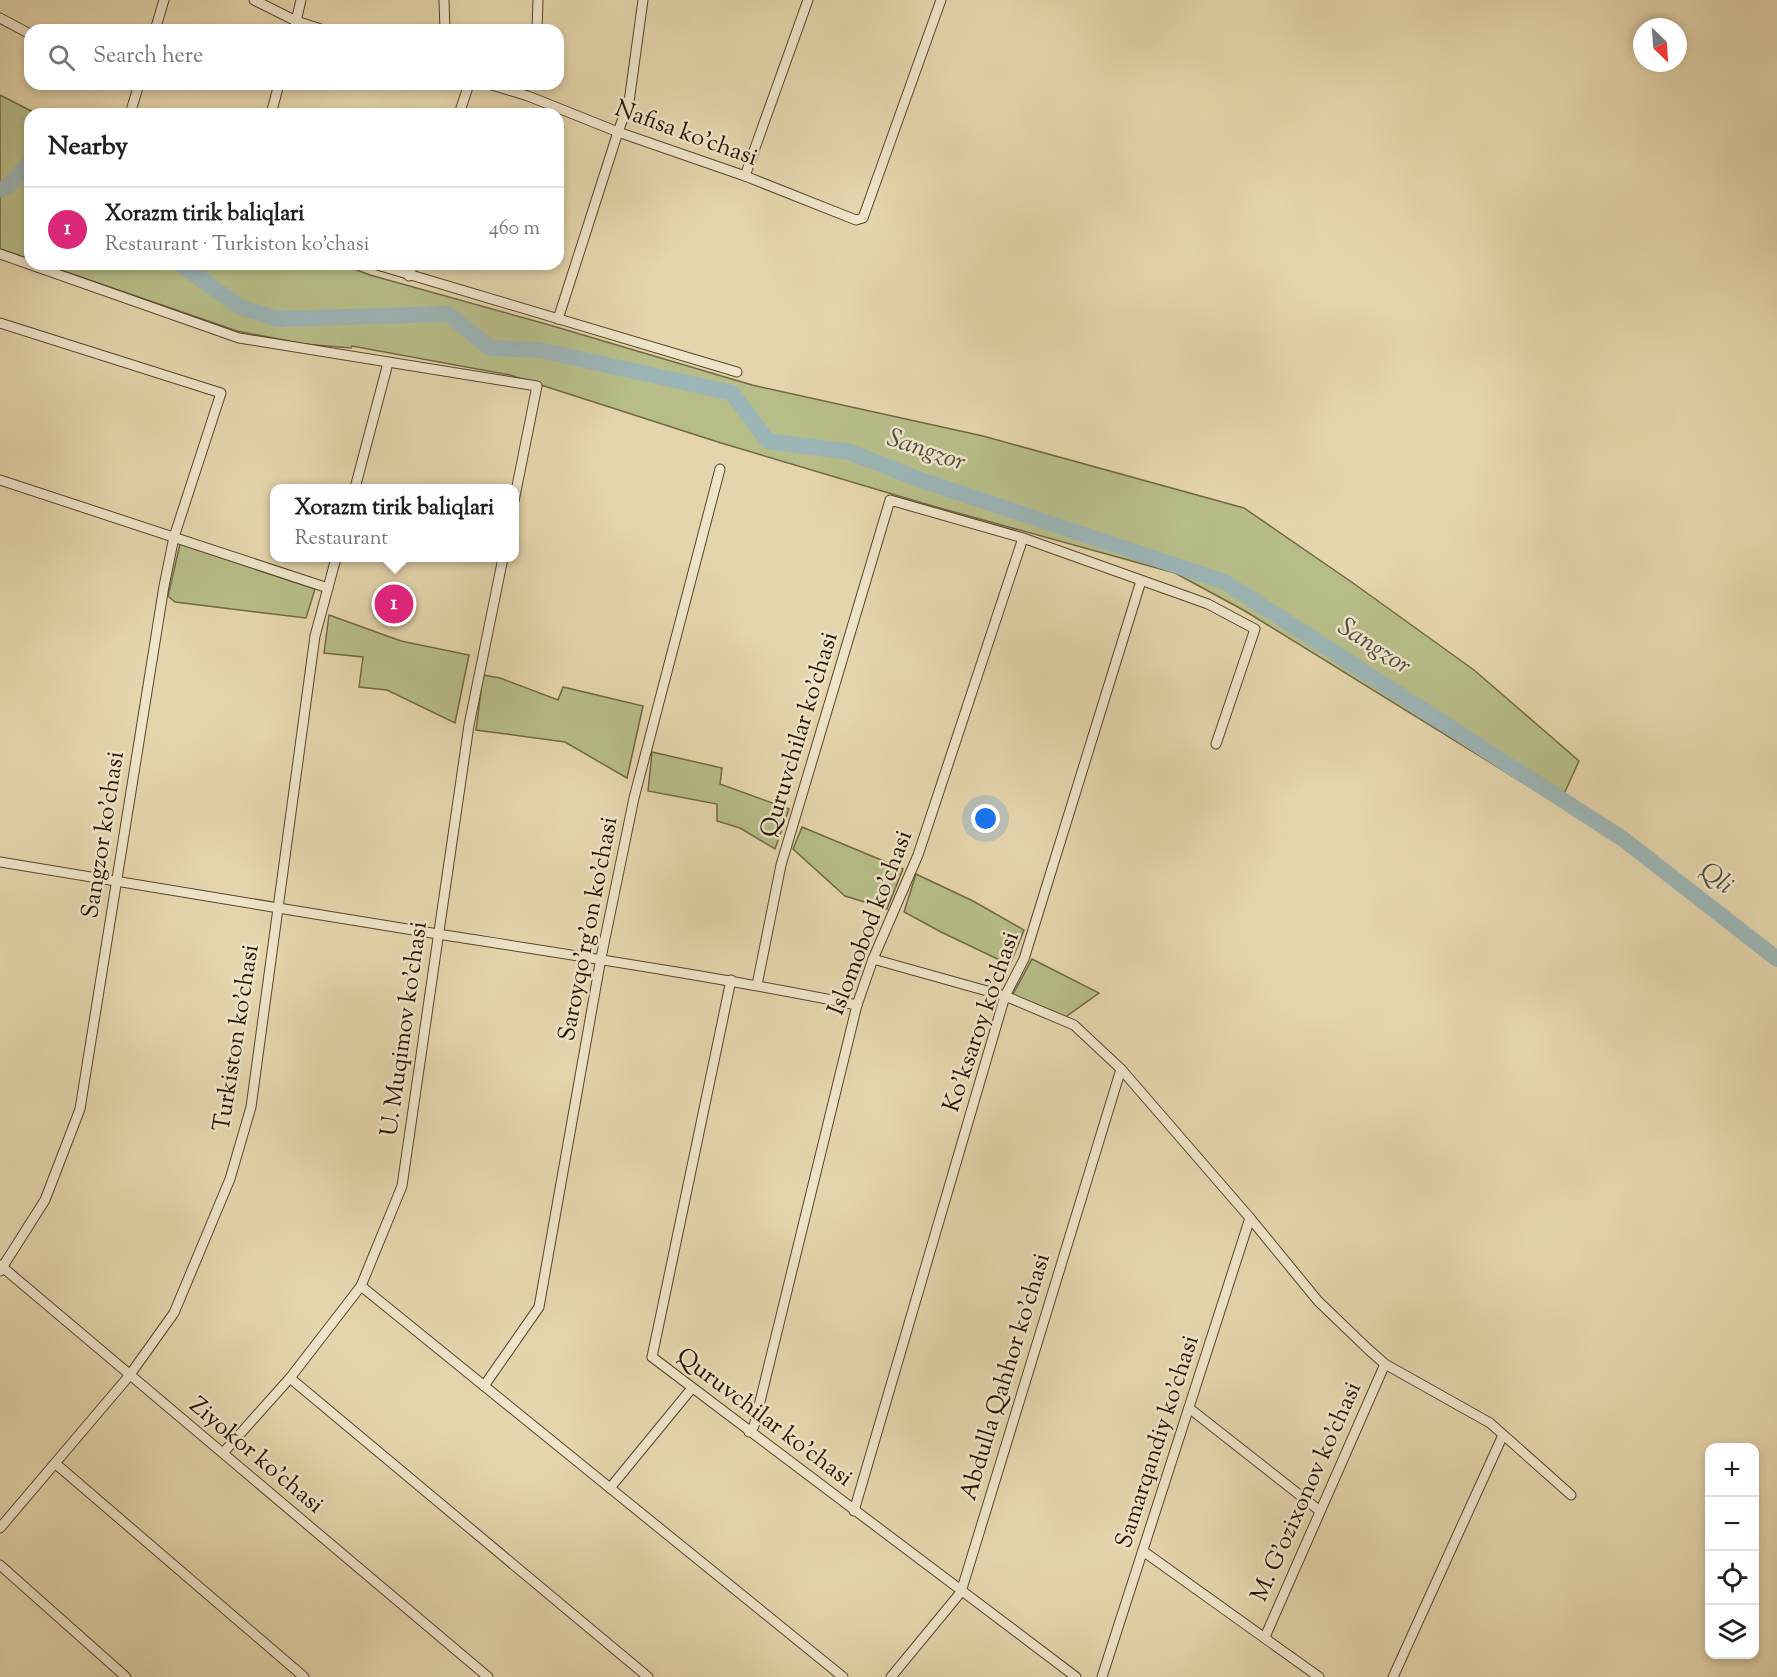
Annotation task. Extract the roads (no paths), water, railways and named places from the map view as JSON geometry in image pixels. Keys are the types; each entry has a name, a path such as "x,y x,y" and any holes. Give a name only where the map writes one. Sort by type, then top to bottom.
{"street":[{"path":"157,24 164,0"},
{"path":"254,0 293,24"},
{"path":"295,24 301,0"},
{"path":"444,0 444,24"},
{"path":"537,24 538,0"},
{"path":"558,320 629,102 643,0"},
{"path":"745,176 808,0"},
{"name":"Nafisa ko'chasi","path":"564,110 618,132 745,176 856,220 863,218 941,0"},
{"path":"0,18 24,31"},
{"path":"132,108 137,90"},
{"path":"273,108 277,90"},
{"path":"461,108 467,90"},
{"name":"Nafisa ko'chasi","path":"508,90 558,108"},
{"path":"528,96 529,90"},
{"path":"0,254 24,262"},
{"path":"46,270 239,338 537,386 517,484"},
{"path":"392,270 737,372"},
{"path":"410,276 412,270"},
{"name":"Sangzor ko'chasi","path":"0,323 221,393 174,537 164,586 80,1109 45,1200 1,1268"},
{"path":"356,484 388,363"},
{"name":"Saroyqo'rg'on ko'chasi","path":"484,1386 539,1307 601,958 634,798 720,469"},
{"path":"0,480 328,588"},
{"name":"Quruvchilar ko'chasi","path":"757,985 781,865 890,500 1023,538"},
{"path":"1023,538 1208,604 1255,629 1216,744"},
{"name":"Islomobod ko'chasi","path":"749,1432 754,1426 857,1005 873,959 918,855 1023,538"},
{"name":"Turkiston ko'chasi","path":"0,1528 129,1376 174,1313 230,1179 251,1107 315,636 335,562"},
{"name":"U. Muqimov ko'chasi","path":"223,1453 290,1378 361,1286 402,1186 469,725 501,562"},
{"name":"Ko'ksaroy ko'chasi","path":"854,1511 1005,996 1024,959 1141,581"},
{"path":"0,862 439,934 601,958 731,980 857,1005"},
{"path":"873,959 1005,996 1074,1025 1122,1069 1318,1301 1385,1364 1490,1424 1571,1495"},
{"name":"Quruvchilar ko'chasi","path":"731,980 652,1357 1076,1677"},
{"name":"Abdulla Qahhor ko'chasi","path":"891,1677 961,1592 1122,1069"},
{"name":"Samarqandiy ko'chasi","path":"1102,1677 1250,1218"},
{"name":"Ziyokor ko'chasi","path":"1,1268 488,1677"},
{"path":"361,1286 843,1677"},
{"name":"M. G'ozixonov ko'chasi","path":"1265,1637 1385,1364"},
{"path":"290,1378 648,1677"},
{"path":"610,1488 692,1388"},
{"path":"1189,1408 1320,1511"},
{"path":"1394,1677 1503,1435"},
{"path":"56,1464 304,1677"},
{"path":"1143,1551 1319,1677"},
{"path":"0,1565 126,1677"}],"waterway":[{"name":"Sangzor","path":"0,189 7,187 24,169"},
{"name":"Sangzor","path":"188,270 240,307 278,319 448,314 490,348 540,350 732,393 768,441 850,452 921,480 1225,582 1623,839 1777,959"}],"place":[{"name":"Xorazm tirik baliqlari","path":"394,604"}],"water label":[{"name":"Qli","path":"1716,879"}]}
